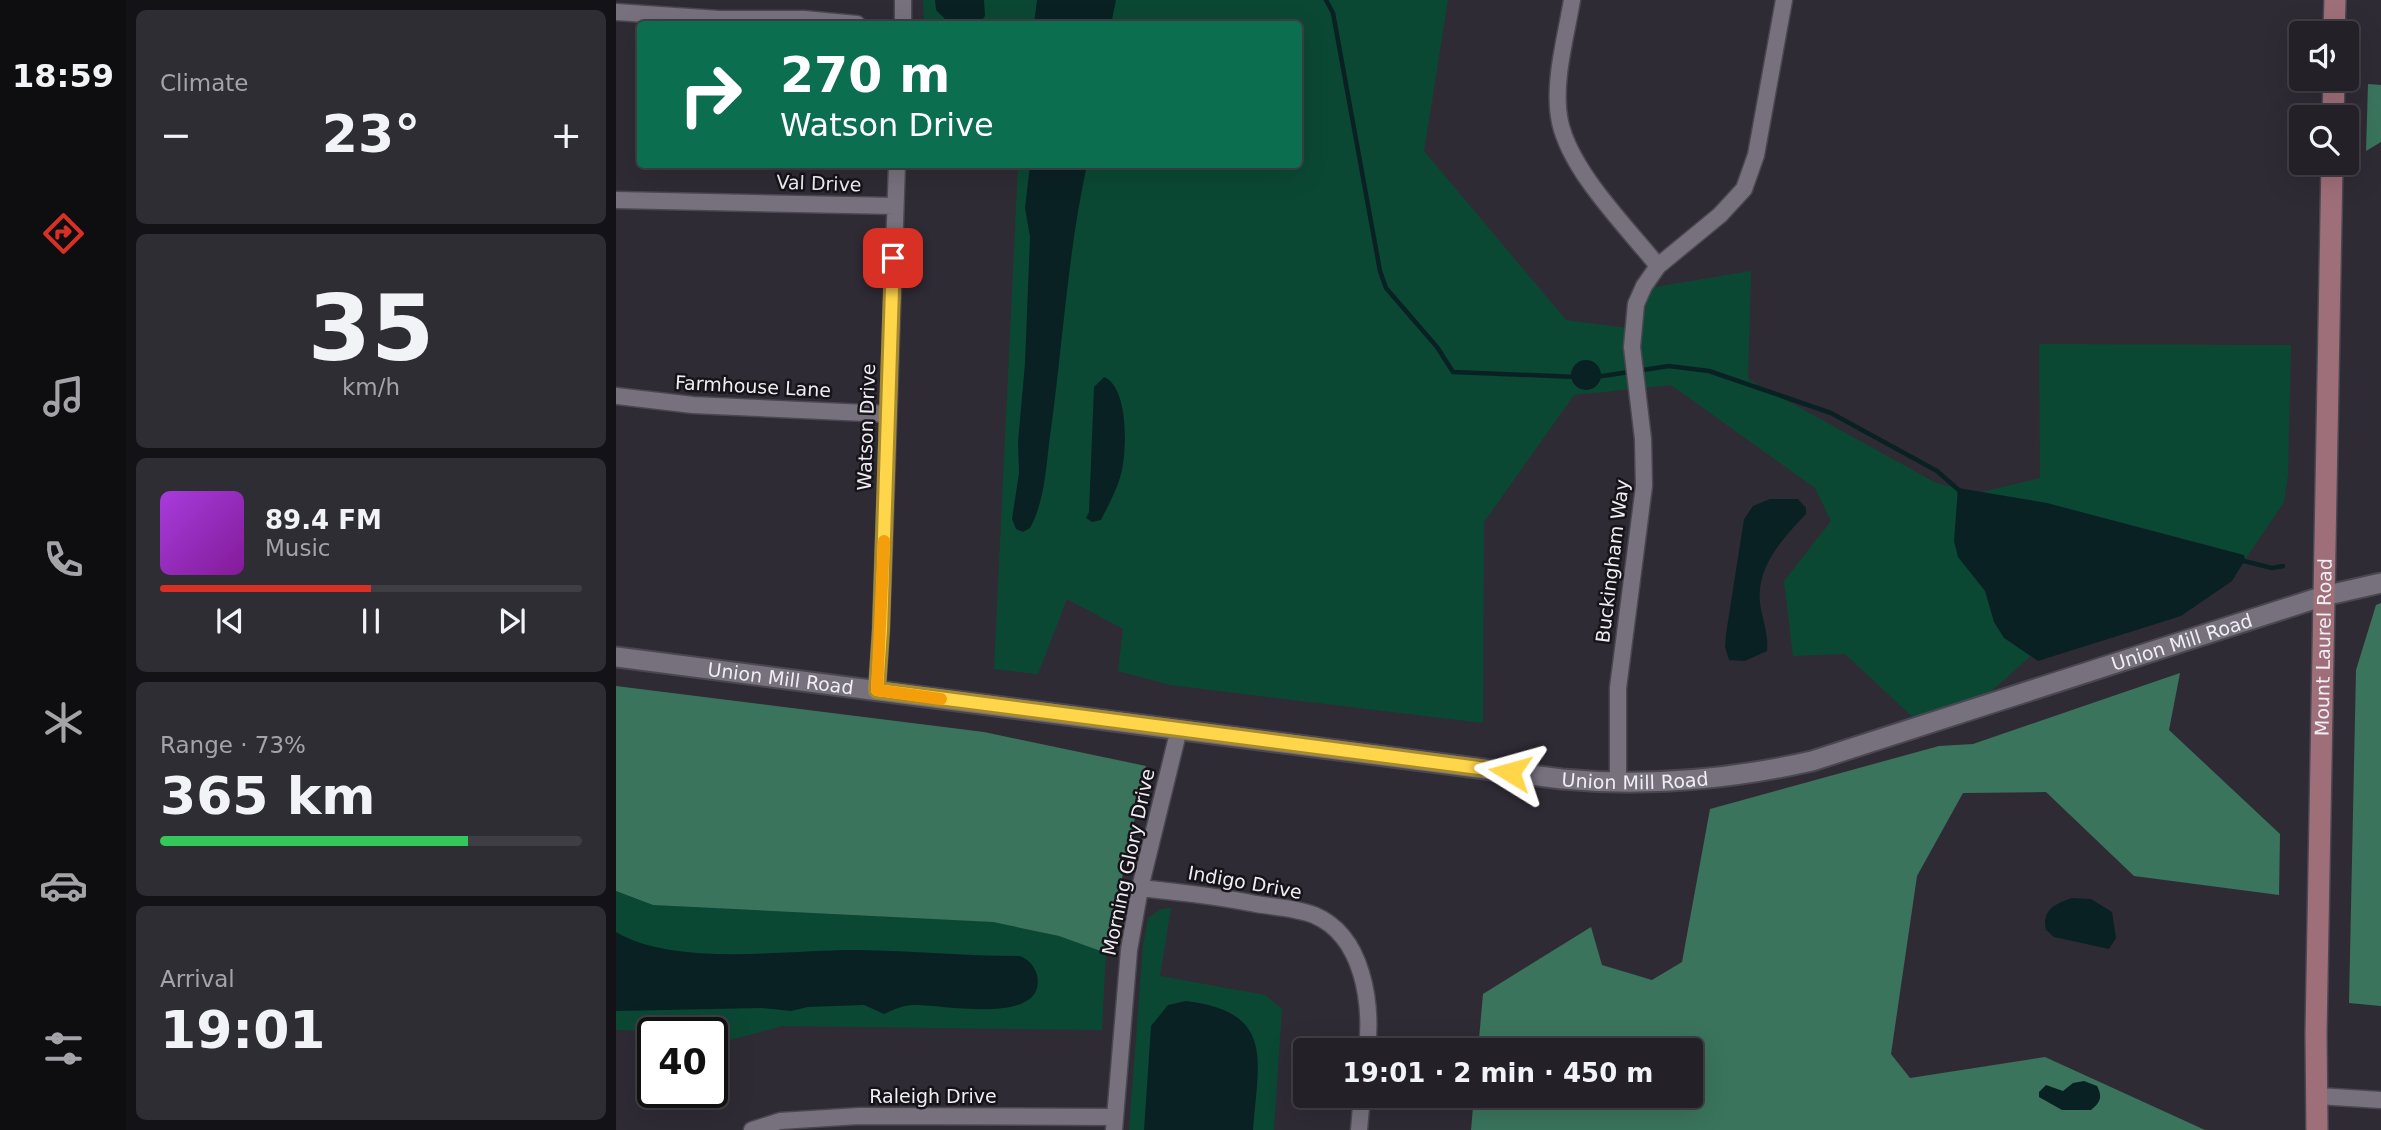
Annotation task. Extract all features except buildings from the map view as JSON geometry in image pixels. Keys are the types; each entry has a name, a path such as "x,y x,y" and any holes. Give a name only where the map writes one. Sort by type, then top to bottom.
{"main road":[{"path":"2334,21 2335,0"},
{"name":"Mount Laurel Road","path":"2317,1130 2316,1034 2332,175"}],"street":[{"path":"902,21 903,0"},
{"path":"1572,0 1558,103 1564,138 1586,177 1658,266"},
{"name":"Buckingham Way","path":"1618,783 1618,688 1644,486 1632,325 1644,286 1658,266 1720,215 1744,189 1756,155 1784,0"},
{"path":"616,12 719,19 825,21"},
{"name":"Watson Drive","path":"877,690 897,168"},
{"name":"Val Drive","path":"616,200 895,206"},
{"name":"Farmhouse Lane","path":"616,396 719,407 888,414"},
{"name":"Union Mill Road","path":"616,657 1549,778 1618,783 1695,782 1761,773 1812,761 2324,596 2381,583"},
{"name":"Morning Glory Drive","path":"1114,1124 1126,972 1140,888 1179,729"},
{"name":"Indigo Drive","path":"1140,888 1202,894 1314,915 1343,939 1357,961 1370,1010 1368,1038"},
{"path":"2318,1096 2381,1100"},
{"path":"1359,1130 1361,1108"},
{"name":"Raleigh Drive","path":"752,1130 798,1119 897,1123 1114,1124"}],"green space":[{"path":"923,0 1448,0 1424,151 1566,320 1627,328 1637,290 1751,271 1748,379 1936,483 1978,493 2040,478 2039,344 2291,345 2288,475 2284,502 2240,567 2053,636 1978,703 1918,722 1845,654 1793,656 1784,581 1831,521 1815,488 1671,385 1574,395 1484,522 1483,723 1170,685 1118,671 1123,629 1067,599 1038,674 994,669 1018,168 1302,168 1302,21 924,21"},
{"path":"2368,84 2381,85 2381,142 2366,151"},
{"path":"2381,603 2381,1006 2349,1003 2356,670 2376,605"},
{"path":"2180,673 2169,730 2280,834 2279,895 2134,876 2046,792 1963,793 1917,876 1891,1054 1910,1078 2045,1057 2205,1130 1471,1130 1473,1108 1703,1108 1703,1038 1479,1038 1483,994 1591,927 1602,965 1652,980 1682,962 1710,809 1939,746 1973,744"},
{"path":"616,686 984,732 1146,766 1106,953 1059,936 993,922 653,905 616,891"},
{"path":"616,891 653,905 993,922 1059,936 1106,953 1102,1030 782,1026 728,1041 728,1017 637,1017 637,1030 616,1030"},
{"path":"1171,908 1160,976 1265,995 1282,1009 1274,1130 1129,1130 1143,945 1148,918 1161,909"}],"shaded area":[{"path":"935,0 984,0 985,16 981,21 947,21 936,10"},
{"path":"1037,0 1116,0 1112,21 1034,21"},
{"path":"1030,168 1086,168 1070,263 1045,480 1035,517 1030,528 1023,532 1016,529 1012,519 1019,473 1018,442 1025,363 1030,237 1025,208"},
{"path":"1586,360 1592,361 1600,369 1600,381 1592,389 1586,390 1580,389 1572,381 1571,375 1572,369 1580,361"},
{"path":"1104,377 1112,383 1122,406 1125,436 1123,464 1117,486 1101,520 1092,522 1086,518 1089,512 1094,387"},
{"path":"1958,488 2047,503 2244,555 2245,560 2232,581 2181,616 2038,661 2004,638 1994,622 1985,591 1958,557 1954,541"},
{"path":"1770,499 1798,499 1806,508 1806,514 1780,543 1762,577 1760,603 1767,651 1745,661 1729,660 1725,647 1726,634 1744,519 1753,506"},
{"path":"2072,898 2091,899 2112,912 2116,938 2109,949 2054,937 2046,930 2046,917 2051,908"},
{"path":"616,932 641,943 670,950 701,953 859,950 1020,956 1031,963 1036,971 1036,991 1026,1001 1010,1007 967,1009 911,1005 884,1014 864,1005 808,1007 791,1011 761,1008 616,1011"},
{"path":"1186,1001 1215,1007 1235,1016 1248,1028 1255,1044 1258,1062 1253,1130 1144,1130 1151,1026 1168,1005"},
{"path":"2084,1081 2097,1086 2100,1093 2098,1102 2091,1110 2062,1110 2039,1097 2039,1092 2046,1085 2063,1091 2073,1083"}],"waterway":[{"path":"1326,0 1333,13 1380,271 1386,288 1437,347 1453,372 1577,377"},
{"path":"1596,377 1669,366 1709,371 1831,413 1937,471 1961,492"},
{"path":"2240,560 2272,568 2283,566"}],"slow traffic":[{"path":"884,541 877,690 941,699"}],"route":[{"path":"893,258 877,690 1510,772"}]}
